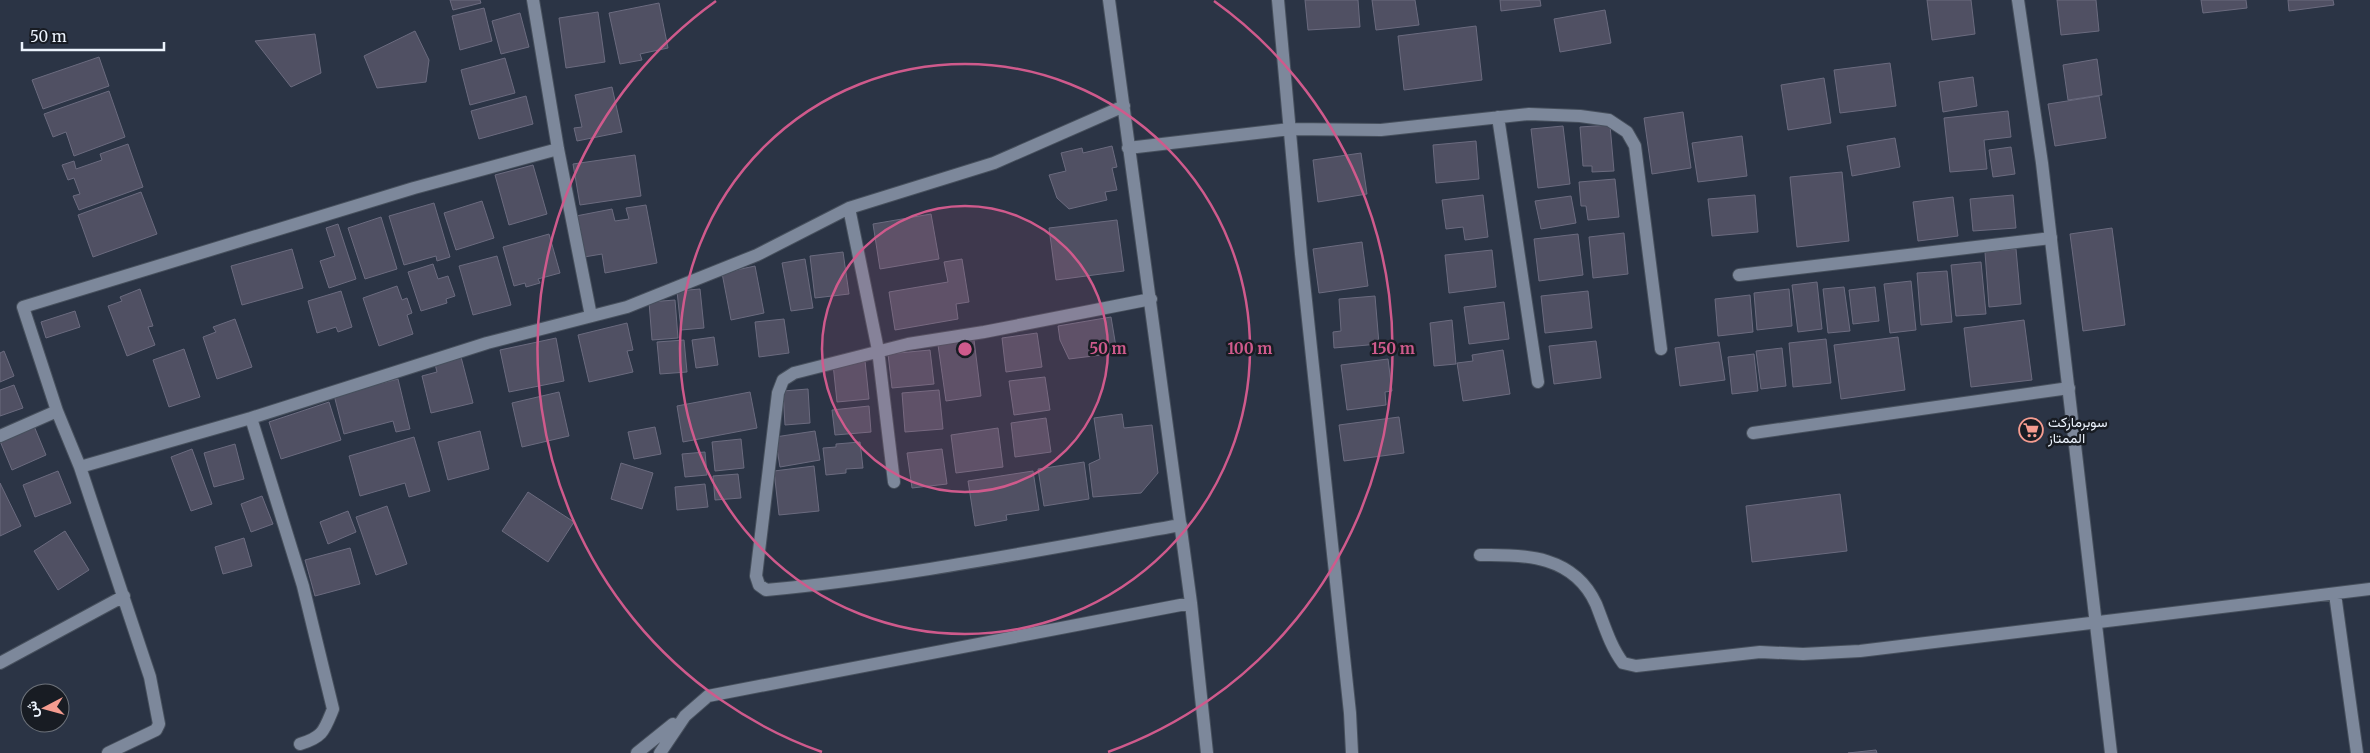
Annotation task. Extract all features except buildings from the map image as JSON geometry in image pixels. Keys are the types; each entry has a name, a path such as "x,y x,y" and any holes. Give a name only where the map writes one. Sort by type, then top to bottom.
{"street":[{"path":"533,0 558,149 591,316"},
{"path":"1109,0 1181,524 1207,753"},
{"path":"1278,0 1350,713 1352,753"},
{"path":"2018,0 2051,238 2111,753"},
{"path":"80,467 251,418 487,343 627,307 757,254 849,208 994,163 1124,106"},
{"path":"1128,148 1290,129 1381,130 1529,114 1580,116 1609,120 1627,132 1635,146 1661,350"},
{"path":"1498,117 1538,382"},
{"path":"108,753 156,730 159,724 150,678 124,596 80,467 57,411 23,307 414,188 558,149"},
{"path":"849,208 878,350 894,482"},
{"path":"1740,275 2051,238"},
{"path":"1151,299 984,332 878,350 794,373 784,380 776,402 756,576 759,585 766,590 872,578 998,558 1181,524"},
{"path":"1752,433 2069,388"},
{"path":"0,436 57,411"},
{"path":"251,418 303,586 333,709 326,726 317,739 300,744"},
{"path":"1480,555 1501,554 1540,558 1559,564 1578,578 1594,601 1615,652 1623,663 1636,666 1760,652 1804,654 1860,651 2095,624 2370,589"},
{"path":"2335,594 2357,753"},
{"path":"0,663 124,596"},
{"path":"637,753 708,696 1191,603"},
{"path":"660,753 685,716 708,696"}],"place":[{"name":"سوبرماركت الممتاز","path":"2031,430"}]}
